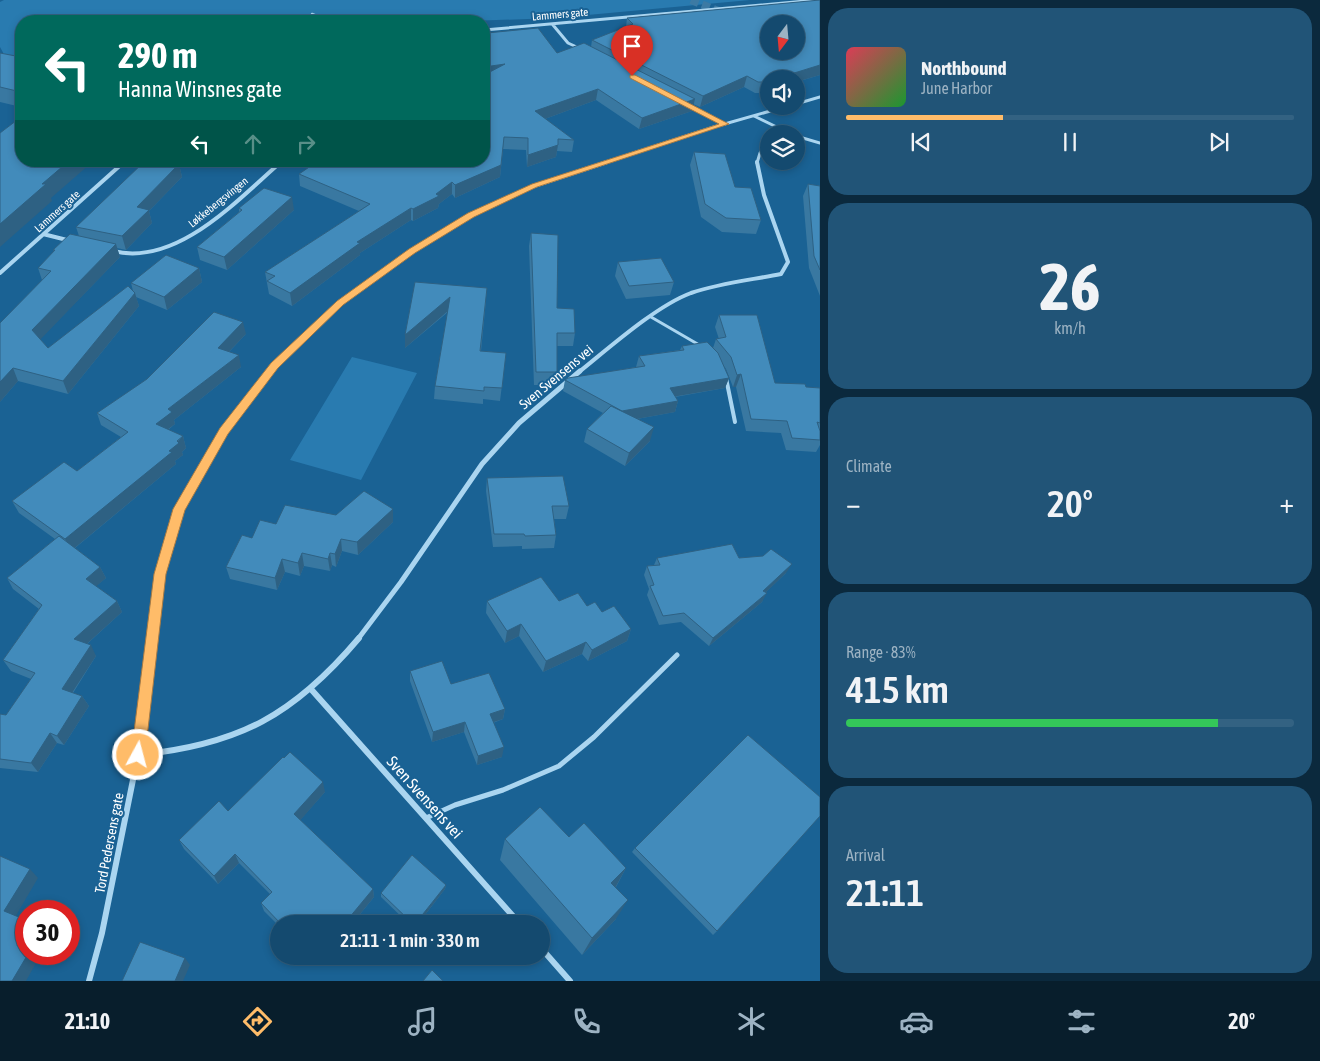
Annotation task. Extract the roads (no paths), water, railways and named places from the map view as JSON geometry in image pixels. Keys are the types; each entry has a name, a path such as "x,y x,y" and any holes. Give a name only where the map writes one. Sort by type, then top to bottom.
{"street":[{"name":"Lammers gate","path":"490,30 817,0"},
{"path":"553,25 568,43 586,52"},
{"path":"805,101 820,97"},
{"path":"683,102 726,124"},
{"name":"Tord Pedersens gate","path":"89,981 102,933 138,755 160,574 179,509 224,431 275,366 340,303 412,251 471,215 534,186 760,114"},
{"path":"754,116 770,125"},
{"path":"805,139 820,143"},
{"name":"Sven Svensens vei","path":"138,755 168,753 223,739 273,716 310,688 355,645 383,610 488,456 564,383 679,298 710,287 757,280 781,274 788,262 763,190 756,163 760,152"},
{"name":"Lammers gate","path":"0,273 118,167"},
{"name":"Løkkebergsvingen","path":"104,249 134,255 160,250 182,241 201,230 275,167"},
{"path":"43,234 78,243"},
{"name":"Sven Svensens vei","path":"310,688 512,915"},
{"path":"550,958 570,981"}],"lane":[{"path":"651,317 704,348"},
{"path":"724,375 735,422"},
{"path":"426,818 455,805 502,790 559,766 594,737 678,655"}],"tunnel":[{"path":"691,0 726,14"}]}
